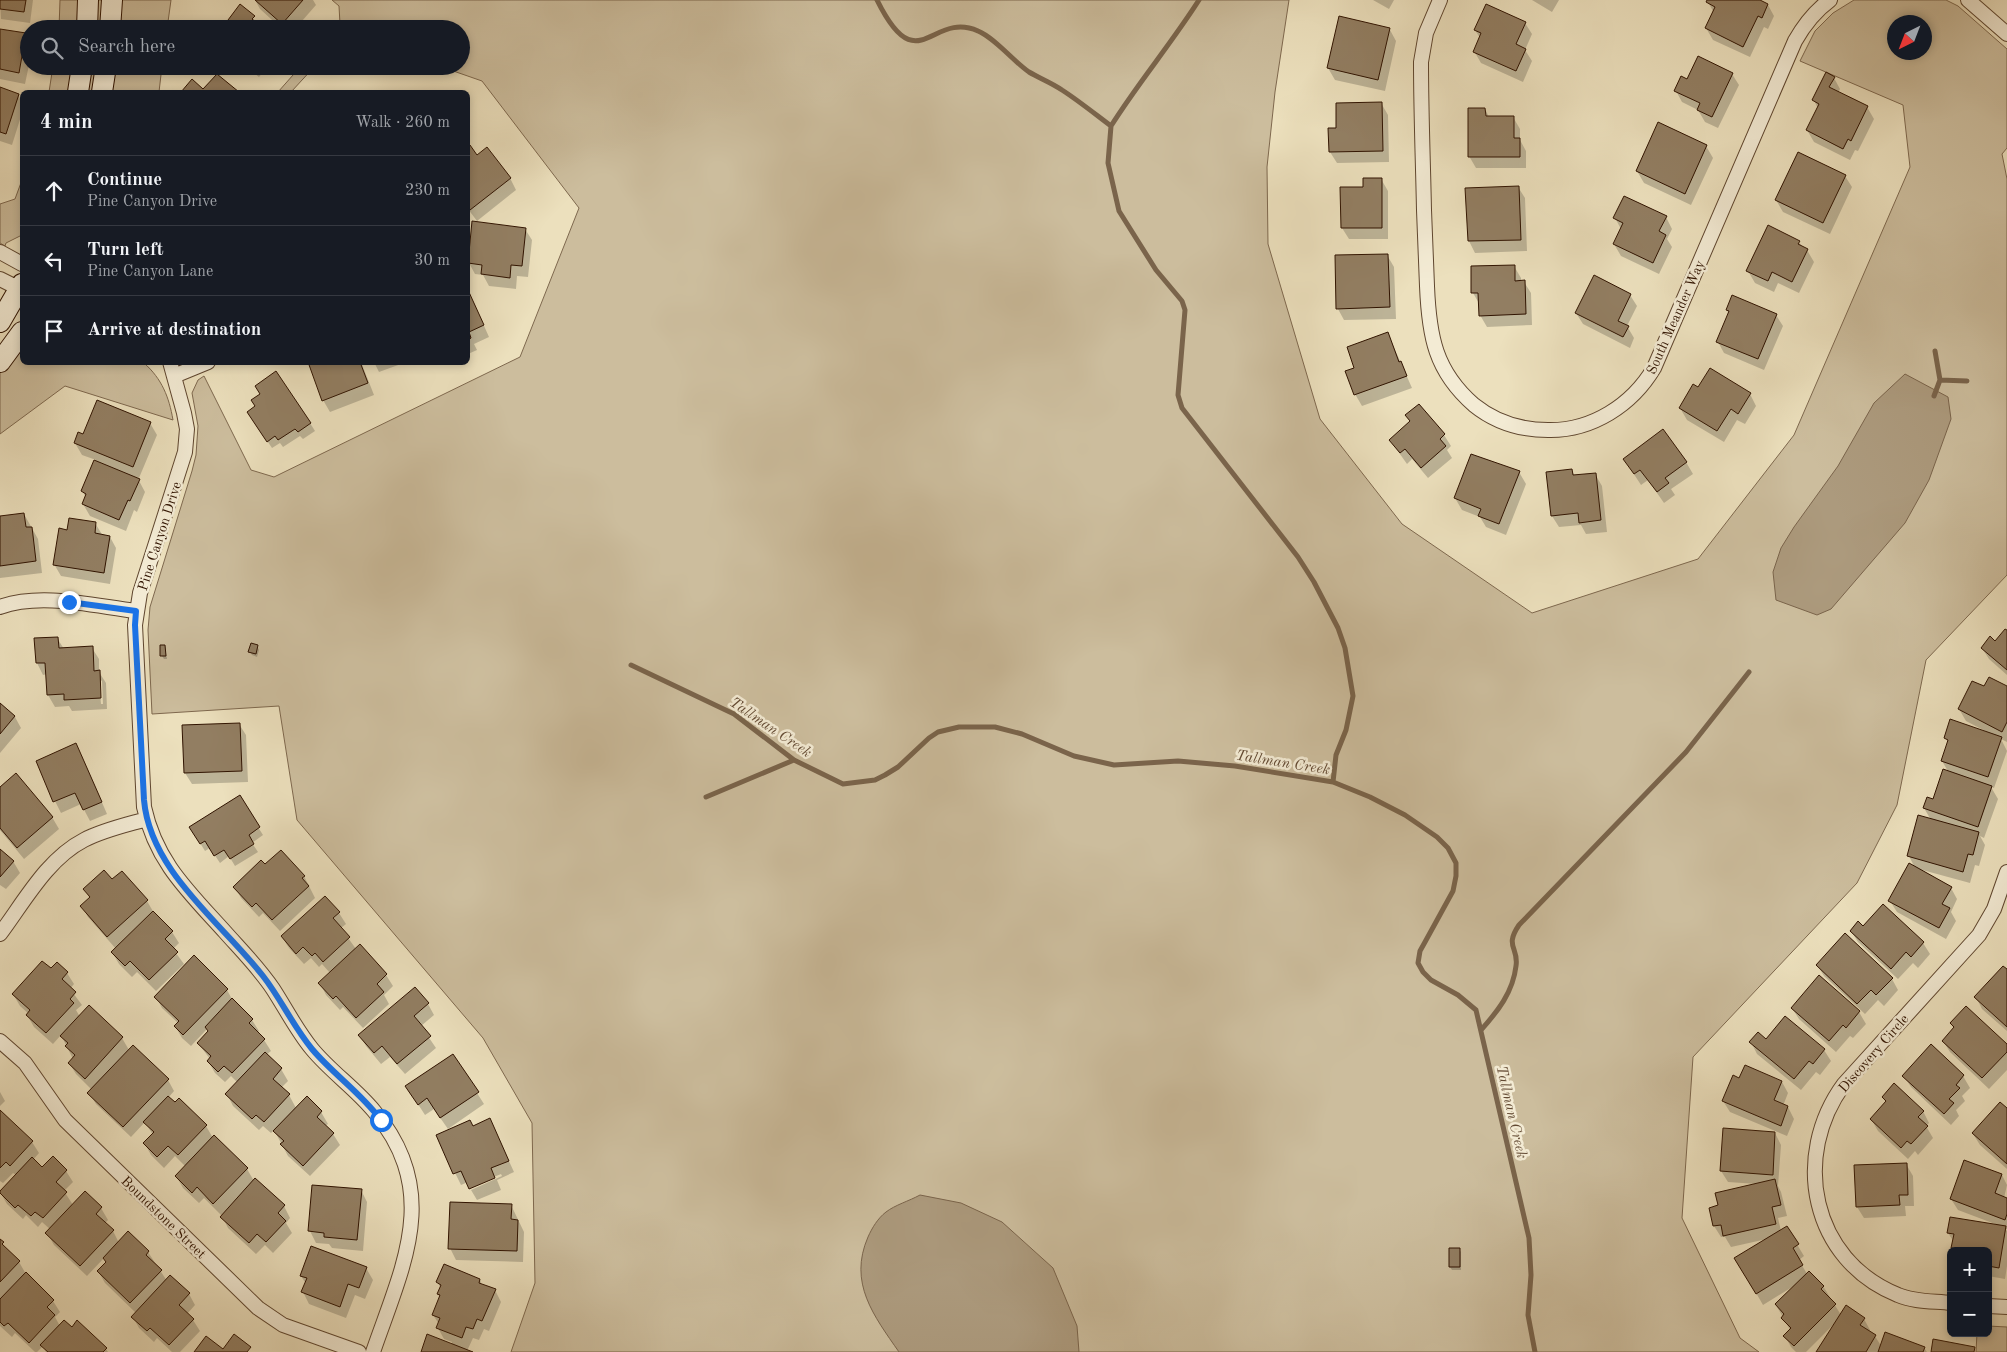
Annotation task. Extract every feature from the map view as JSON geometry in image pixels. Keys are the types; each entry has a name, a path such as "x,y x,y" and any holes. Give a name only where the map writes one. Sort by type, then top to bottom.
{"street":[{"path":"87,20 88,0"},
{"path":"111,20 112,0"},
{"name":"South Meander Way","path":"1440,0 1426,33 1421,62 1425,254 1431,334 1439,359 1446,372 1464,396 1479,409 1510,425 1546,430 1577,427 1607,414 1627,401 1648,378 1795,41 1802,28 1830,0"},
{"path":"1968,0 2007,34"},
{"path":"78,90 81,75"},
{"path":"102,90 105,75"},
{"path":"0,252 20,263"},
{"path":"0,279 20,287"},
{"path":"0,322 20,291"},
{"path":"0,362 20,335"},
{"path":"162,365 174,376 201,365"},
{"name":"Pine Canyon Drive","path":"171,365 186,421 185,452 140,593 135,625 144,800 147,819 158,849 174,875 264,977 312,1049 375,1112 390,1133 404,1162 412,1207 410,1237 405,1258 373,1352"},
{"path":"0,607 23,601 51,600 136,611"},
{"path":"0,934 50,867 65,852 94,836 147,819"},
{"name":"Discovery Circle","path":"1947,1302 1900,1296 1877,1285 1846,1258 1835,1243 1820,1210 1814,1172 1815,1154 1818,1137 1832,1100 1844,1084 1979,935 1994,909 2007,872"},
{"name":"Boundstone Street","path":"0,1041 25,1063 65,1120 258,1308 283,1325 359,1352"},
{"path":"1992,1306 2007,1308"}],"shaded area":[{"path":"60,0 80,0 79,20 59,20"},
{"path":"94,0 105,0 104,20 93,20"},
{"path":"119,0 171,0 168,20 118,20"},
{"path":"332,0 1289,0 1275,92 1267,167 1268,244 1320,419 1402,524 1532,613 1698,559 1794,435 1910,167 1903,105 1800,61 1815,31 1833,13 1854,0 1946,0 1958,6 2007,49 2007,148 2002,154 2007,179 2007,575 1926,660 1897,805 1857,883 1693,1057 1682,1218 1740,1338 1759,1352 511,1352 535,1283 532,1123 483,1038 297,820 279,706 152,714 148,630 150,607 196,455 198,426 192,393 198,380 204,376 251,470 274,477 520,357 579,208 482,81 465,75 470,75 470,20 340,20 339,6"},
{"path":"52,75 73,75 70,90 49,90"},
{"path":"88,75 99,75 96,90 86,90"},
{"path":"112,75 161,75 159,90 109,90"},
{"path":"293,75 307,75 293,90 280,90"},
{"path":"20,185 20,236 6,243 5,246 0,243 0,204 15,199"},
{"path":"20,348 20,365 146,365 156,375 164,389 173,420 65,386 0,434 0,373"},
{"path":"1905,374 1948,397 1951,419 1929,480 1905,523 1831,609 1817,615 1776,600 1773,572 1781,548 1838,466 1874,403"},
{"path":"920,1195 961,1203 1002,1222 1053,1268 1077,1326 1079,1352 899,1352 873,1312 867,1298 862,1284 863,1254 868,1237 880,1217 894,1207"},
{"path":"1992,1326 2007,1327 2007,1352 1976,1352 1977,1337 1992,1337"}],"building":[{"path":"0,0 26,0 24,12 0,9"},
{"path":"255,0 303,0 286,20 278,20"},
{"path":"1707,0 1760,0 1768,4 1762,18 1758,16 1743,47 1705,28 1715,7 1706,2"},
{"path":"240,4 255,16 252,19 253,20 228,20"},
{"path":"1486,4 1526,22 1516,44 1526,49 1516,71 1473,52 1481,33 1474,30"},
{"path":"1339,16 1390,28 1378,80 1327,68"},
{"path":"0,29 20,32 19,73 0,69"},
{"path":"1698,56 1733,73 1712,117 1697,110 1700,103 1674,91 1681,76 1687,79"},
{"path":"1826,72 1835,77 1829,87 1868,106 1851,141 1848,139 1843,149 1806,130 1819,104 1812,100"},
{"path":"218,75 237,90 183,90 192,79 203,89"},
{"path":"0,87 19,94 6,134 0,132"},
{"path":"1382,102 1383,151 1329,152 1328,128 1336,128 1336,103"},
{"path":"1468,108 1485,108 1486,116 1514,116 1514,138 1520,138 1520,157 1468,157"},
{"path":"1658,122 1707,145 1685,194 1636,171"},
{"path":"470,145 477,155 487,147 511,178 470,210"},
{"path":"1798,152 1846,175 1823,223 1775,200"},
{"path":"1363,178 1382,178 1382,228 1341,228 1340,187 1363,187"},
{"path":"1519,186 1521,240 1468,241 1465,188"},
{"path":"1624,196 1667,216 1659,231 1666,235 1653,263 1613,244 1623,223 1613,218"},
{"path":"472,221 526,228 522,266 511,265 510,278 481,274 482,265 470,263"},
{"path":"1768,225 1800,241 1798,244 1808,249 1792,282 1772,272 1768,281 1746,271"},
{"path":"1388,254 1390,307 1336,309 1335,255"},
{"path":"1515,265 1515,281 1525,280 1526,314 1479,316 1478,293 1471,293 1471,266"},
{"path":"1594,275 1631,294 1618,321 1629,326 1623,337 1575,313"},
{"path":"470,294 484,325 470,332"},
{"path":"1732,295 1777,314 1758,359 1716,342 1729,311 1726,310"},
{"path":"1388,332 1399,362 1401,361 1407,376 1354,395 1345,371 1354,368 1347,347"},
{"path":"309,365 361,365 368,383 322,401"},
{"path":"1710,368 1751,393 1738,414 1731,409 1717,431 1679,408 1693,384 1698,387"},
{"path":"276,371 311,423 298,432 295,429 278,440 275,436 267,442 247,412 255,406 251,400 260,394 255,386"},
{"path":"97,400 151,422 133,467 74,443 78,432 83,434"},
{"path":"1419,404 1445,434 1440,439 1446,446 1421,468 1405,449 1400,453 1389,440 1410,421 1405,415"},
{"path":"1663,429 1687,462 1665,478 1669,483 1657,492 1640,470 1634,474 1623,459"},
{"path":"1471,454 1520,471 1499,524 1478,516 1481,509 1454,498"},
{"path":"94,460 140,479 119,520 82,504 86,494 81,491"},
{"path":"1572,469 1573,475 1596,473 1601,520 1579,523 1578,513 1551,516 1546,472"},
{"path":"24,513 26,527 32,527 36,561 0,566 0,516"},
{"path":"69,518 96,522 95,533 110,536 104,573 53,565 59,528 67,530"},
{"path":"2005,629 2007,630 2007,670 1981,648 1990,636 1995,641"},
{"path":"58,637 59,648 93,646 94,671 100,670 101,698 64,700 64,694 47,695 45,663 36,663 34,638"},
{"path":"251,643 258,645 256,654 248,652"},
{"path":"160,645 165,645 166,656 160,656"},
{"path":"1989,677 2007,686 2007,722 2002,732 1958,709 1972,681 1984,686"},
{"path":"0,703 15,716 0,734"},
{"path":"1950,719 2002,737 1988,777 1941,761 1948,740 1944,738"},
{"path":"240,723 242,771 184,773 182,725"},
{"path":"76,743 102,802 83,810 75,793 53,802 36,761"},
{"path":"1943,769 1992,786 1978,827 1923,808 1927,797 1933,799"},
{"path":"16,773 53,817 17,848 0,828 0,787"},
{"path":"240,795 260,827 249,835 254,844 230,859 224,850 214,856 205,841 200,844 189,827"},
{"path":"1918,815 1979,832 1973,855 1968,854 1963,872 1907,856"},
{"path":"0,849 14,861 0,877"},
{"path":"281,850 305,876 302,878 309,886 272,920 256,903 252,907 233,887 261,860 265,864"},
{"path":"1909,863 1952,887 1942,904 1950,908 1939,928 1888,901"},
{"path":"104,870 112,879 122,871 148,900 107,937 80,906 90,897 83,889"},
{"path":"325,896 340,912 333,918 350,937 323,962 315,953 312,956 303,947 296,954 281,936"},
{"path":"1883,904 1924,942 1911,957 1906,952 1891,969 1850,931 1858,921 1863,926"},
{"path":"153,911 173,931 165,939 178,952 149,980 130,961 125,966 111,952"},
{"path":"1845,933 1893,978 1876,995 1871,990 1857,1004 1816,965"},
{"path":"360,944 387,974 377,984 384,992 356,1018 336,996 333,999 318,983"},
{"path":"194,955 228,989 183,1035 174,1026 179,1021 154,997"},
{"path":"42,961 51,968 57,962 68,972 62,979 76,992 70,999 74,1003 46,1033 26,1015 30,1010 12,994"},
{"path":"2003,966 2007,969 2007,1027 1974,997"},
{"path":"1819,975 1860,1011 1846,1028 1843,1025 1829,1041 1791,1008"},
{"path":"415,987 429,1003 414,1016 431,1036 397,1064 382,1046 374,1053 358,1035"},
{"path":"232,998 253,1019 249,1023 265,1039 232,1073 224,1066 218,1072 207,1061 211,1056 197,1043 208,1031 205,1027"},
{"path":"89,1005 123,1037 85,1079 68,1063 75,1055 65,1046 68,1043 60,1036"},
{"path":"1966,1006 2007,1044 2007,1052 1982,1078 1942,1041 1954,1027 1950,1023"},
{"path":"1785,1016 1825,1049 1813,1064 1809,1061 1794,1079 1749,1042 1758,1032 1766,1039"},
{"path":"1931,1044 1964,1075 1956,1085 1960,1088 1949,1099 1954,1103 1944,1114 1902,1076"},
{"path":"133,1045 169,1079 123,1127 87,1093"},
{"path":"265,1052 282,1068 273,1079 290,1094 264,1122 256,1115 252,1119 225,1094"},
{"path":"453,1054 479,1092 440,1118 427,1098 418,1105 405,1086"},
{"path":"1745,1065 1782,1081 1774,1100 1788,1106 1781,1126 1722,1101 1733,1075 1739,1078"},
{"path":"1894,1083 1924,1111 1918,1117 1928,1126 1911,1144 1907,1141 1901,1148 1870,1119 1886,1101 1882,1097"},
{"path":"168,1096 175,1102 179,1098 207,1125 178,1155 168,1146 157,1157 143,1143 154,1132 143,1122"},
{"path":"307,1096 322,1111 317,1117 334,1133 303,1166 280,1144 284,1141 273,1131"},
{"path":"2000,1102 2007,1108 2007,1164 1972,1133"},
{"path":"0,1110 33,1141 10,1166 6,1162 0,1168"},
{"path":"490,1118 509,1161 491,1168 495,1178 469,1189 461,1171 453,1174 436,1135 470,1120 473,1126"},
{"path":"1723,1128 1775,1132 1773,1175 1720,1171"},
{"path":"214,1135 248,1168 213,1204 197,1187 192,1193 175,1176"},
{"path":"53,1156 67,1170 56,1182 67,1192 43,1218 35,1212 31,1216 18,1205 15,1208 0,1193 32,1157 42,1167"},
{"path":"1964,1160 2002,1174 1995,1193 2007,1198 2005,1220 1950,1199"},
{"path":"1907,1163 1908,1195 1899,1195 1900,1205 1856,1207 1854,1165"},
{"path":"255,1178 285,1205 278,1213 286,1221 266,1242 257,1234 249,1243 220,1217"},
{"path":"1775,1179 1781,1205 1772,1207 1776,1224 1723,1236 1721,1225 1713,1226 1709,1208 1718,1205 1715,1193"},
{"path":"312,1185 362,1189 357,1240 324,1237 324,1233 308,1231"},
{"path":"85,1191 102,1207 96,1214 114,1230 80,1266 45,1233"},
{"path":"450,1202 512,1204 511,1219 518,1220 517,1251 448,1249"},
{"path":"1950,1217 2006,1226 1999,1268 1992,1267 1992,1247 1951,1247 1954,1234 1947,1233"},
{"path":"1787,1226 1799,1244 1793,1248 1803,1265 1756,1294 1734,1258"},
{"path":"128,1231 149,1251 146,1255 162,1270 130,1303 97,1271 106,1262 103,1258"},
{"path":"0,1239 4,1242 2,1244 20,1261 0,1282"},
{"path":"311,1246 367,1267 359,1288 348,1284 340,1307 301,1292 307,1278 300,1276"},
{"path":"1449,1248 1460,1248 1460,1267 1449,1267"},
{"path":"444,1264 480,1279 479,1283 496,1289 482,1321 477,1319 473,1329 466,1327 462,1338 436,1328 440,1318 432,1315 440,1295 437,1294 441,1285 436,1282"},
{"path":"1809,1271 1824,1286 1821,1289 1836,1304 1794,1346 1783,1336 1791,1328 1781,1318 1784,1314 1775,1304"},
{"path":"26,1272 54,1300 47,1307 55,1315 29,1343 8,1323 4,1326 0,1322 0,1299"},
{"path":"170,1275 190,1293 179,1305 194,1319 169,1345 150,1328 147,1331 131,1317"},
{"path":"1846,1305 1865,1318 1860,1325 1876,1335 1866,1352 1816,1352"},
{"path":"64,1320 72,1327 77,1320 107,1348 103,1352 48,1352 40,1345"},
{"path":"1885,1332 1925,1347 1923,1352 1878,1352"},
{"path":"234,1334 251,1347 247,1352 194,1352 206,1336 223,1349"},
{"path":"427,1334 473,1352 421,1352"},
{"path":"1933,1339 1975,1347 1974,1352 1931,1352"}],"waterway":[{"path":"877,0 891,24 903,37 915,41 925,39 948,29 962,27 984,34 1029,72 1062,90 1111,126 1108,163 1119,211 1156,270 1182,301 1185,310 1178,395 1182,408 1298,557 1314,582 1338,628 1345,648 1353,696 1346,730 1336,755 1333,782"},
{"path":"1111,126 1199,0"},
{"path":"1935,351 1940,380"},
{"path":"1934,396 1940,380 1967,381"},
{"name":"Tallman Creek","path":"631,665 734,714 794,760 843,784 875,780 885,775 898,767 938,732 959,727 995,727 1022,734 1074,756 1114,765 1178,761 1235,766 1333,782 1370,797 1405,815 1437,837 1448,848 1456,863 1456,876 1453,891 1420,951 1418,963 1431,980 1458,995 1476,1010 1529,1238 1531,1275 1528,1315 1535,1352"},
{"path":"1481,1030 1499,1008 1512,984 1516,966 1516,955 1512,943 1519,925 1686,752 1749,672"},
{"path":"706,797 794,760"}],"route":[{"path":"69,602 136,611 135,625 144,807 158,849 174,875 264,977 312,1049 368,1104 381,1120"}]}
